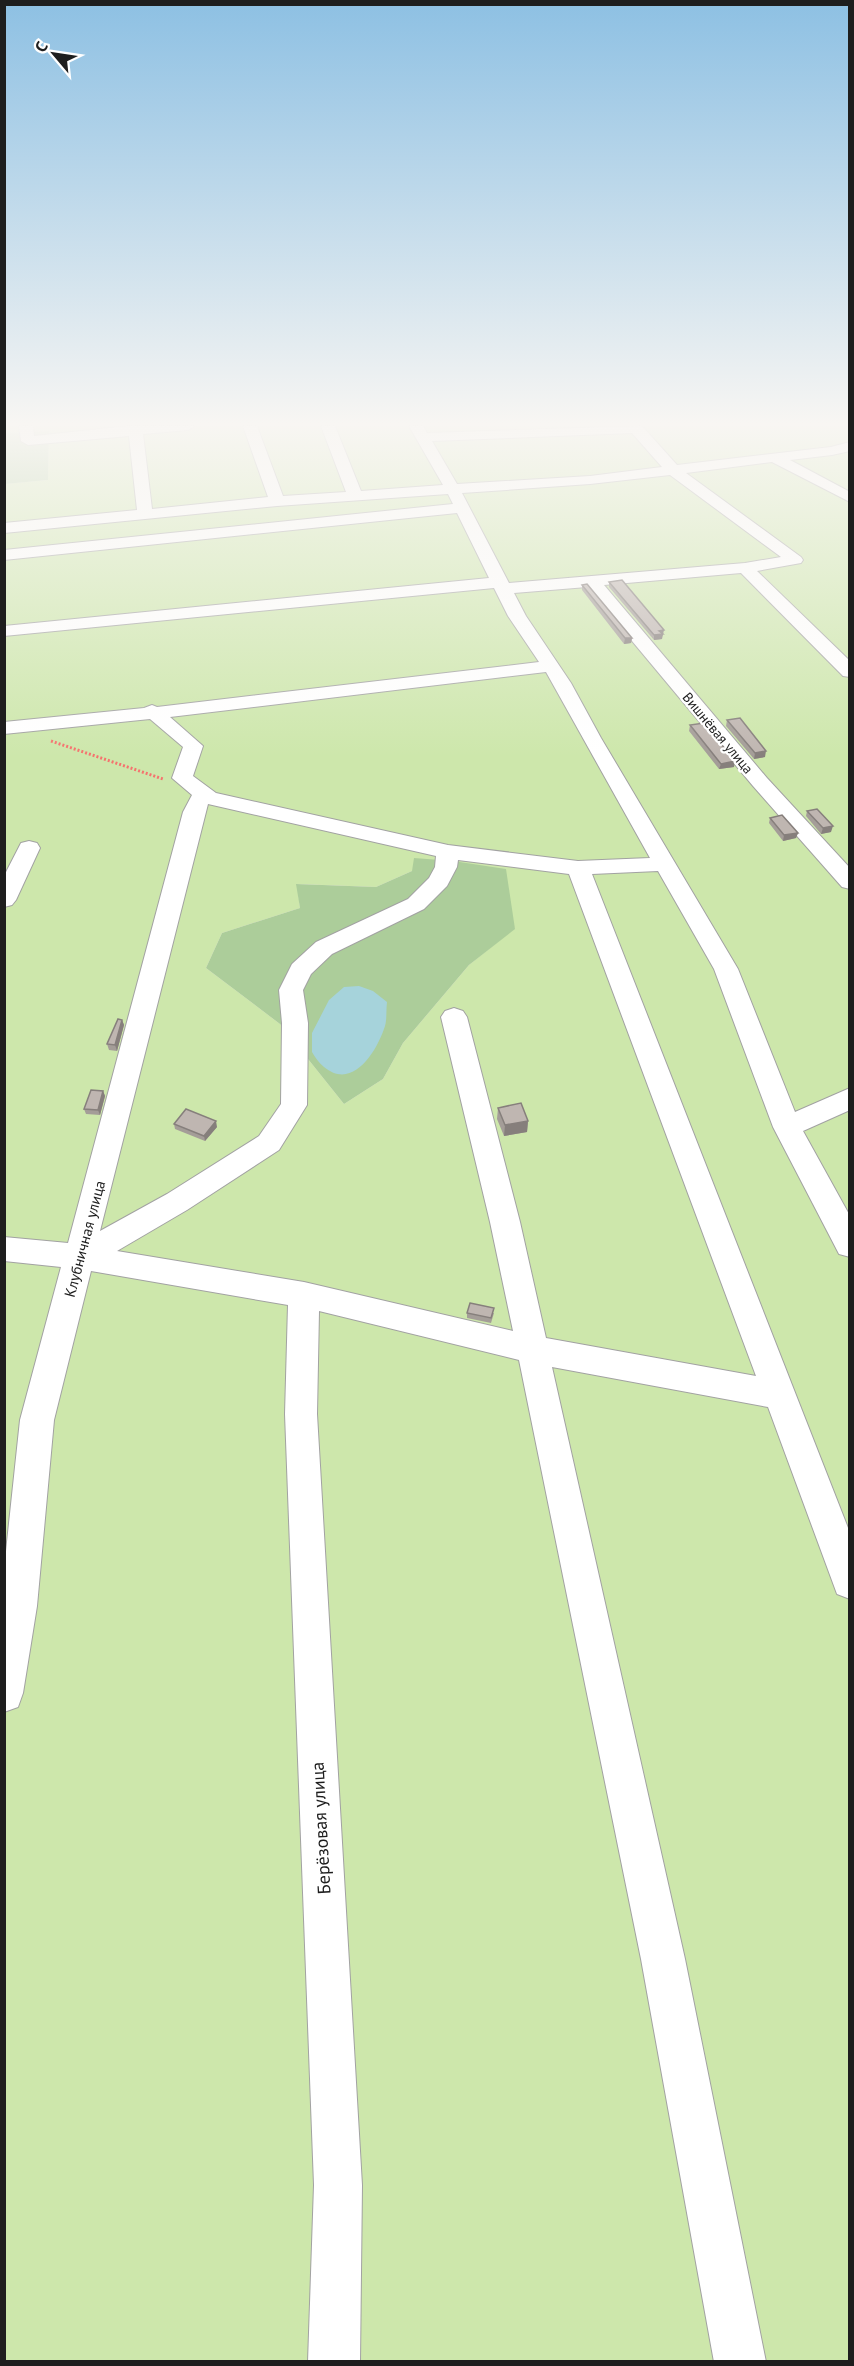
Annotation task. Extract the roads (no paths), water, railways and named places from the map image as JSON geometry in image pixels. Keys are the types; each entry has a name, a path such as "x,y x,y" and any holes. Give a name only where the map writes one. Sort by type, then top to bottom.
{"street":[{"path":"4,555 155,536"},
{"path":"477,536 517,616 552,666 726,969 787,1127 849,1245"},
{"path":"4,631 502,585 591,581 744,568 795,560 763,536"},
{"path":"744,568 849,672"},
{"name":"Вишнёвая улица","path":"591,581 760,782 849,882"},
{"path":"4,728 41,726 152,711 552,666"},
{"path":"152,711 193,746 182,778 209,798 448,852 578,868 665,864"},
{"name":"Клубничная улица","path":"4,1693 19,1606 37,1420 81,1257 194,812 196,788"},
{"path":"4,900 29,848"},
{"path":"81,1257 177,1202 269,1143 294,1105 295,1023 291,990 301,970 324,948 416,904 439,882 446,867 448,852"},
{"path":"578,868 849,1581"},
{"path":"454,1017 505,1222 663,1959 740,2361"},
{"path":"787,1127 849,1098"},
{"path":"4,1249 81,1257 303,1295 531,1349 780,1395"},
{"name":"Берёзовая улица","path":"303,1295 302,1426 338,2185 333,2361"}],"water":[{"path":"359,986 373,991 387,1002 385,1026 376,1046 362,1065 345,1074 335,1073 322,1065 312,1052 312,1033 329,1000 344,987"}]}
